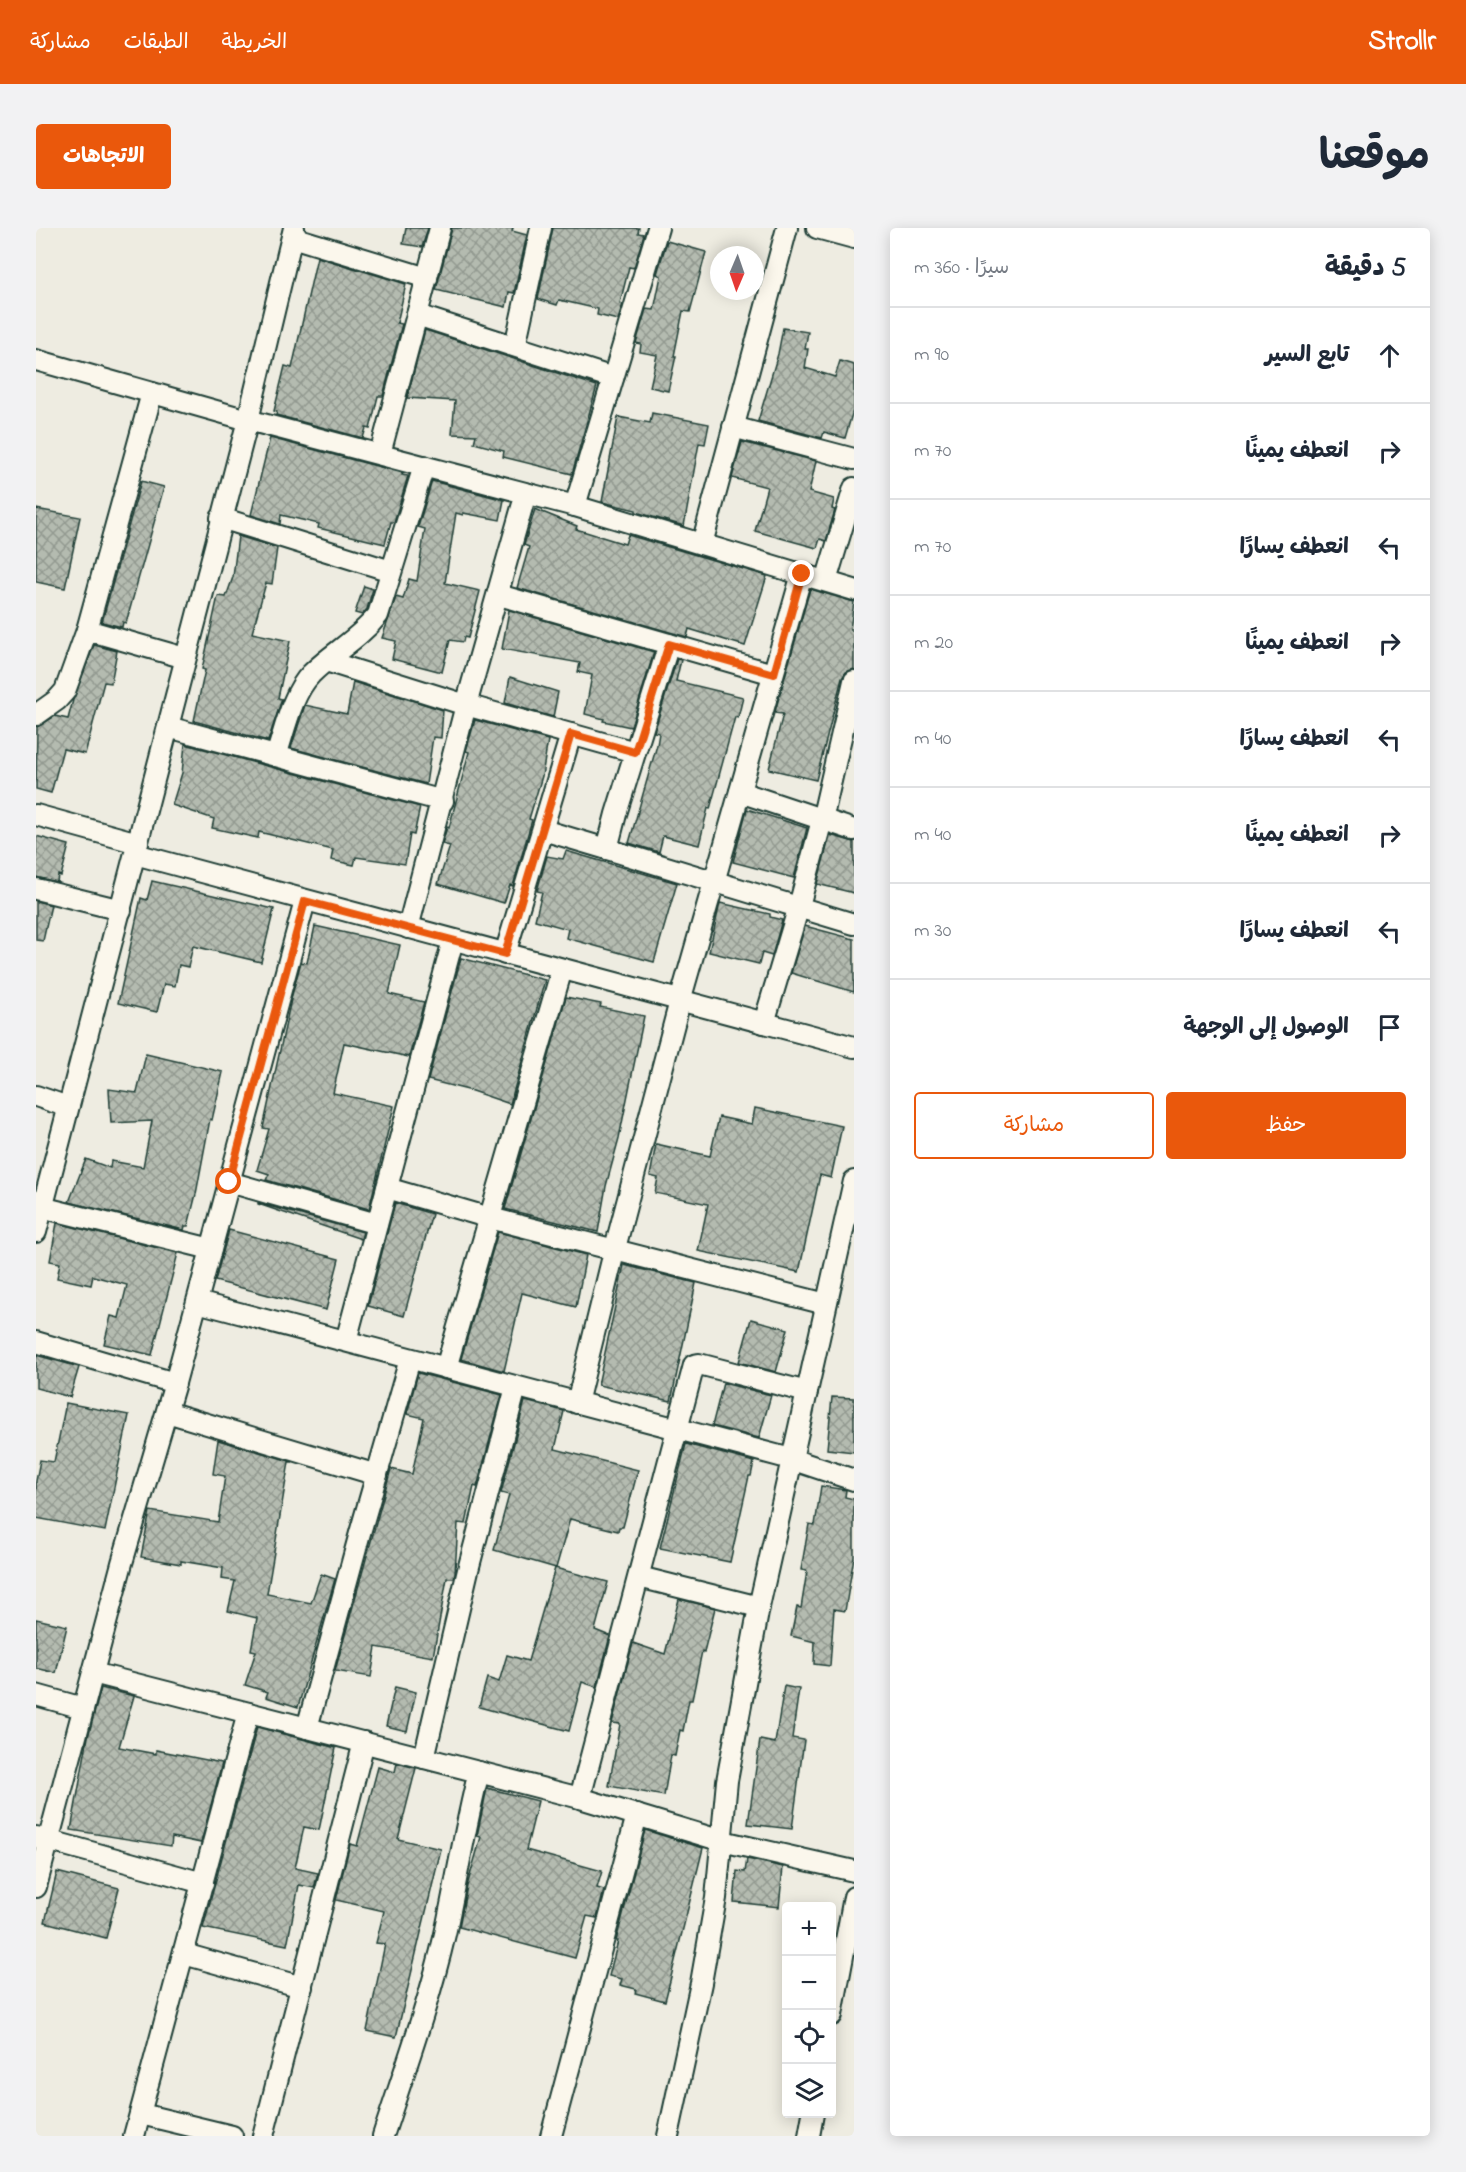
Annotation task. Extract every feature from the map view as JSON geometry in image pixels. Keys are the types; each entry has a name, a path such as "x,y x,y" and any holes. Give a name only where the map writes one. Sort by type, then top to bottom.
{"street":[{"path":"380,454 440,228"},
{"path":"515,346 541,228"},
{"path":"575,506 658,228"},
{"path":"702,544 787,228"},
{"path":"817,228 854,238"},
{"path":"36,1232 41,1196 68,1107 168,727 248,420 293,233 427,278"},
{"path":"417,315 613,378"},
{"path":"36,360 248,420 575,506 854,590"},
{"path":"36,715 57,700 64,691 87,630 152,393"},
{"path":"733,427 854,459"},
{"path":"276,756 296,696 311,674 378,615 424,466"},
{"path":"826,581 854,488"},
{"path":"408,928 466,705 526,493"},
{"path":"221,518 391,571"},
{"path":"577,1403 680,1001 802,574"},
{"path":"499,595 774,674"},
{"path":"87,630 185,658"},
{"path":"607,849 669,644"},
{"path":"326,662 466,705 635,752"},
{"path":"764,1023 822,820 854,681"},
{"path":"168,727 442,801"},
{"path":"505,954 571,734"},
{"path":"740,792 854,830"},
{"path":"36,814 136,849 305,901 854,1047"},
{"path":"543,830 854,924"},
{"path":"36,889 120,910"},
{"path":"36,1887 42,1839 83,1708 122,1563 167,1412 305,901"},
{"path":"345,1341 453,940"},
{"path":"446,1368 562,969"},
{"path":"36,1096 68,1107"},
{"path":"668,2136 701,1983 716,1898 727,1780 759,1607 854,1181"},
{"path":"229,1182 377,1224"},
{"path":"387,1188 490,1218 615,1248 826,1304"},
{"path":"41,1196 211,1249"},
{"path":"197,1302 791,1460 854,1480"},
{"path":"36,1342 175,1383"},
{"path":"308,1728 410,1359"},
{"path":"580,1798 639,1577 675,1429 695,1364 807,1392"},
{"path":"424,1758 468,1570 516,1387"},
{"path":"167,1412 377,1475"},
{"path":"639,1577 759,1607"},
{"path":"93,1673 580,1798 722,1841 854,1871"},
{"path":"36,1695 83,1708"},
{"path":"134,2136 248,1713"},
{"path":"264,2136 364,1742"},
{"path":"383,2136 412,2053 445,1935 468,1813 479,1772"},
{"path":"551,2136 637,1815"},
{"path":"42,1839 203,1883"},
{"path":"832,2010 854,1897"},
{"path":"184,1954 302,1987"},
{"path":"141,2114 232,2136"},
{"path":"809,2136 812,2118"}],"building":[{"path":"406,228 428,228 422,247 403,244"},
{"path":"452,228 513,228 512,231 527,235 514,293 509,292 506,307 436,290"},
{"path":"553,228 639,228 638,233 644,234 634,268 629,267 618,320 597,315 598,309 559,300 557,305 538,299"},
{"path":"667,241 706,252 690,312 683,311 668,391 650,387 657,355 640,352 641,344 636,343 646,309 654,310 661,276 657,274"},
{"path":"317,257 406,284 397,323 402,324 383,396 378,396 370,429 366,428 363,438 276,415 277,412 274,411 285,366 292,368"},
{"path":"783,328 808,332 805,368 835,377 840,361 854,365 854,407 845,438 824,432 822,438 758,421 778,354"},
{"path":"425,330 597,386 572,474 503,457 504,451 474,443 476,435 452,434 455,401 407,398"},
{"path":"652,413 709,424 705,444 699,443 684,526 636,512 636,510 602,502 618,417 650,423"},
{"path":"270,438 408,476 385,544 318,528 319,524 281,515 280,524 251,515"},
{"path":"742,442 816,461 809,492 834,499 832,509 835,510 826,541 820,539 817,548 755,531 767,487 732,478"},
{"path":"141,481 164,487 126,623 123,622 122,627 102,622"},
{"path":"432,481 504,500 500,520 456,513 445,583 480,591 468,638 464,637 463,642 450,640 442,672 392,659 396,641 382,638 396,597 403,599 409,579 417,581 425,529 418,527"},
{"path":"36,509 80,517 65,588 36,582"},
{"path":"535,509 577,526 576,529 625,544 628,535 767,576 745,646 689,629 687,637 517,588 529,547 524,545"},
{"path":"238,536 277,548 272,584 266,583 252,633 290,641 278,698 282,699 268,741 194,721 205,670 202,669 218,596 226,597 233,577"},
{"path":"364,586 373,589 367,609 362,615 355,613"},
{"path":"810,589 854,602 850,630 854,630 854,669 846,672 842,678 816,780 769,769 783,714 775,713 776,708"},
{"path":"509,610 654,652 631,727 603,721 604,719 585,714 592,675 578,672 580,663 502,649"},
{"path":"94,645 117,651 111,683 104,682 85,754 63,749 51,793 36,789 37,727 55,716 68,719"},
{"path":"677,659 681,660 676,681 743,697 738,718 735,717 699,845 663,836 659,852 629,843 657,745 659,733 654,732"},
{"path":"510,677 558,692 553,717 505,703"},
{"path":"353,682 443,710 441,738 433,737 426,784 291,748 305,705 347,714"},
{"path":"475,720 548,740 542,776 529,819 532,820 513,886 510,885 504,903 438,884 450,846 442,844 447,827 449,828"},
{"path":"185,744 420,807 414,835 410,834 405,864 356,857 354,865 331,860 333,850 259,832 258,838 212,828 214,819 172,805 182,773"},
{"path":"747,809 807,828 794,878 733,862"},
{"path":"830,835 854,842 854,893 817,884"},
{"path":"36,836 69,845 61,876 58,875 57,882 36,877"},
{"path":"566,851 677,883 654,962 566,938 568,929 535,920 542,892 537,891 547,856 563,859"},
{"path":"152,881 274,909 261,962 193,946 188,967 179,965 175,986 164,984 157,1012 118,1003 141,898 147,900"},
{"path":"36,901 51,905 43,941 36,940"},
{"path":"720,903 770,914 770,917 782,920 772,956 762,953 759,964 709,952"},
{"path":"315,926 400,945 389,994 424,1002 409,1057 344,1043 333,1093 394,1106 369,1209 266,1180 269,1174 257,1170 269,1129 263,1128 292,995 301,962 307,963"},
{"path":"805,926 854,939 854,992 791,973"},
{"path":"461,958 545,980 510,1104 472,1091 428,1080"},
{"path":"566,997 644,1016 598,1232 505,1209"},
{"path":"146,1054 223,1072 212,1120 210,1119 196,1194 188,1226 185,1226 184,1230 69,1202 86,1159 110,1168 111,1161 143,1167 152,1121 111,1123 109,1089 137,1093"},
{"path":"755,1108 842,1126 831,1178 820,1175 799,1272 698,1251 708,1204 655,1193 658,1178 650,1176 656,1144 710,1156 719,1117 752,1124"},
{"path":"395,1203 432,1214 404,1316 368,1306"},
{"path":"258,1204 363,1232 361,1239"},
{"path":"57,1223 178,1253 152,1355 104,1344 111,1316 119,1318 127,1285 93,1276 91,1285 57,1278 60,1263 50,1261"},
{"path":"229,1230 339,1259 326,1310 215,1281"},
{"path":"498,1232 586,1255 576,1307 522,1293 504,1371 461,1359"},
{"path":"624,1265 696,1283 671,1401 598,1385"},
{"path":"751,1319 788,1329 776,1372 739,1362"},
{"path":"36,1355 79,1367 70,1397 36,1388"},
{"path":"418,1373 502,1395 477,1487 474,1486 466,1524 458,1523 455,1573 454,1578 447,1578 433,1657 376,1647 371,1677 335,1671 391,1469 412,1474 424,1418 407,1414"},
{"path":"723,1383 771,1395 759,1438 712,1426"},
{"path":"832,1397 854,1398 854,1452 827,1449"},
{"path":"525,1401 564,1411 555,1449 638,1470 623,1527 619,1527 618,1531 570,1519 556,1568 494,1550 509,1495 501,1493"},
{"path":"66,1403 129,1415 105,1531 36,1518 36,1481 40,1460 54,1462"},
{"path":"218,1440 293,1462 289,1462 267,1594 311,1603 321,1574 335,1579 298,1707 266,1697 268,1692 245,1685 256,1651 251,1650 257,1618 228,1611 235,1581 222,1579 223,1568 141,1557 150,1511 218,1522 225,1476 213,1474"},
{"path":"686,1444 754,1462 730,1562 660,1548"},
{"path":"821,1486 846,1490 845,1497 854,1499 854,1557 845,1611 834,1609 830,1666 814,1664 815,1642 791,1636 797,1607 801,1608 807,1571 801,1570 809,1524 815,1525"},
{"path":"555,1568 608,1582 595,1630 610,1636 597,1687 582,1682 569,1731 479,1707 487,1678 499,1682 507,1655 528,1661"},
{"path":"679,1599 715,1608 704,1652 702,1651 692,1700 689,1700 683,1731 680,1730 675,1756 671,1755 664,1796 609,1786 620,1724 612,1723 633,1643 665,1654"},
{"path":"36,1619 67,1626 56,1673 36,1668"},
{"path":"784,1686 799,1689 792,1738 804,1740 792,1829 748,1824 760,1740 775,1743"},
{"path":"395,1687 416,1692 407,1731 386,1726"},
{"path":"101,1688 134,1696 119,1747 156,1754 156,1750 222,1763 201,1843 172,1837 171,1846 71,1830 88,1737"},
{"path":"257,1727 336,1748 319,1830 304,1827 295,1868 318,1873 314,1888 299,1885 287,1945 203,1928"},
{"path":"397,1763 416,1768 398,1839 441,1849 396,2037 367,2031 385,1944 376,1943 384,1911 336,1900 350,1844 357,1846 378,1767 395,1772"},
{"path":"487,1788 538,1801 526,1850 602,1871 597,1888 604,1890 597,1918 587,1916 575,1958 459,1927 467,1886 481,1837 477,1836"},
{"path":"645,1830 703,1848 665,2001 635,1993 636,1989 620,1985 622,1979 609,1976"},
{"path":"747,1859 783,1867 779,1907 734,1902 737,1871 745,1872"},
{"path":"57,1872 119,1888 106,1938 45,1922"}],"route":[{"path":"229,1182 305,901 505,954 571,734 635,752 669,644 774,674 802,574"}]}
